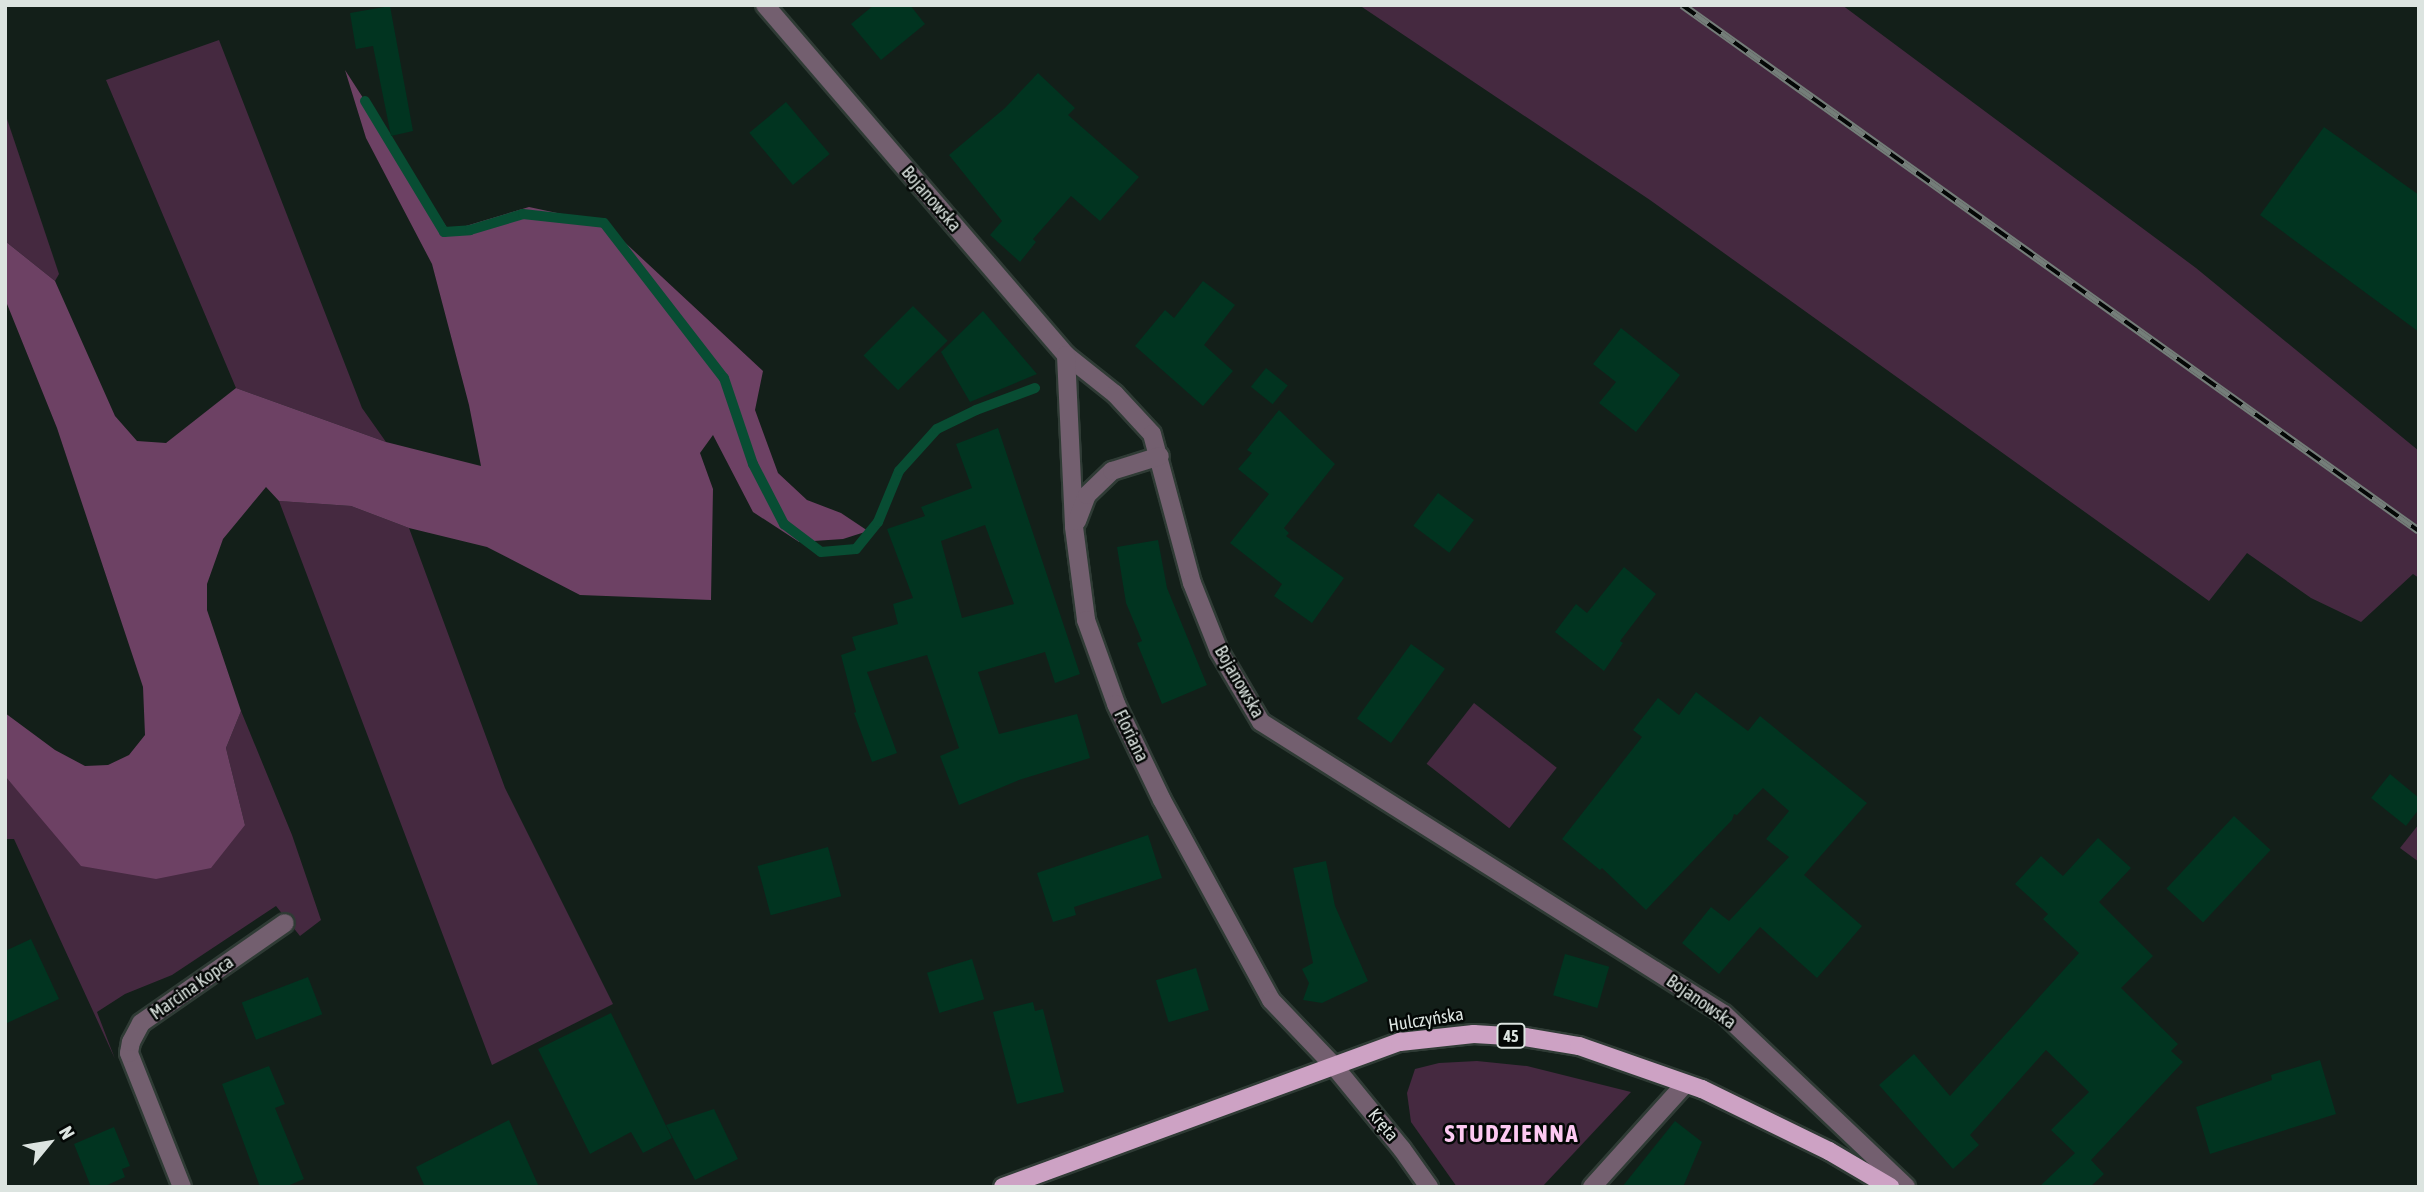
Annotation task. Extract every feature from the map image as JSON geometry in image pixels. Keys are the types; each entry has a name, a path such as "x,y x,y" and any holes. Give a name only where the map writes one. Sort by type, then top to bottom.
{"main road":[{"name":"Hulczyńska","path":"1003,1187 1400,1042 1474,1034 1525,1037 1579,1046 1685,1084 1795,1134 1890,1187"}],"street":[{"name":"Bojanowska","path":"765,5 1066,355 1115,394 1152,434 1192,583 1219,651 1261,722 1724,1014 1906,1187"},
{"name":"Floriana","path":"1066,355 1074,527 1086,620 1115,704 1162,800 1271,1000 1334,1066"},
{"path":"1074,527 1087,495 1112,471 1160,456"},
{"name":"Marcina Kopca","path":"182,1187 129,1053 131,1042 141,1023 285,923"},
{"name":"Kręta","path":"1334,1066 1402,1149 1429,1187"},
{"path":"1592,1187 1685,1084"}],"shaded area":[{"path":"1359,5 1842,5 2196,268 2419,451 2419,578 2413,574 2361,622 2311,598 2247,553 2209,601 1650,200"},
{"path":"219,40 362,408 386,442 236,388 106,80"},
{"path":"345,70 449,231 529,207 604,223 763,371 755,410 778,473 807,500 841,513 868,531 843,539 799,542 753,512 713,435 700,453 713,489 711,600 580,595 487,547 409,528 351,506 279,501 266,487 223,539 207,584 207,610 241,711 226,748 245,825 211,868 156,879 81,866 5,776 5,713 55,750 85,766 108,765 129,755 145,735 143,687 57,428 5,299 5,241 55,281 115,416 137,441 166,443 236,388 386,442 481,466 469,405 432,264 366,138"},
{"path":"6,116 59,274 55,281 5,241"},
{"path":"279,501 351,506 409,528 505,788 613,1004 492,1065"},
{"path":"1474,703 1557,768 1509,828 1427,764"},
{"path":"241,711 292,835 321,920 300,936 276,906 172,975 125,994 97,1012 115,1059 14,839 5,839 5,776 35,810 245,825 226,748"},
{"path":"2419,824 2419,862 2400,848"},
{"path":"1477,1061 1527,1066 1631,1092 1542,1187 1457,1187 1411,1122 1407,1093 1415,1069 1439,1063"}],"building":[{"path":"874,5 910,5 925,24 881,60 851,24"},
{"path":"390,6 413,131 391,136 373,46 356,49 350,13"},
{"path":"1038,73 1075,108 1068,115 1139,177 1100,221 1071,196 1033,239 1036,242 1020,262 990,235 1002,221 949,155 1005,108"},
{"path":"786,102 830,154 793,185 749,133"},
{"path":"2324,127 2419,195 2419,332 2260,215"},
{"path":"1203,281 1235,305 1204,345 1233,371 1203,406 1135,346 1165,310 1174,318"},
{"path":"913,306 948,341 898,390 864,355"},
{"path":"983,311 1037,374 970,402 941,352"},
{"path":"1621,328 1680,375 1636,432 1599,403 1616,382 1593,364"},
{"path":"1266,368 1288,386 1273,404 1251,387"},
{"path":"1279,410 1335,464 1284,528 1289,533 1286,536 1344,578 1312,623 1274,596 1282,584 1230,543 1269,494 1238,469 1252,453 1247,450"},
{"path":"998,428 1080,674 1055,683 1045,652 978,672 999,734 1077,714 1090,758 1019,780 959,805 940,756 959,748 927,655 867,672 897,753 872,762 854,713 856,712 841,655 856,650 852,637 898,624 893,604 913,598 887,529 925,516 921,507 972,488 956,444","holes":["985,525 1014,604 962,618 941,541"]},
{"path":"1438,493 1474,520 1449,553 1413,526"},
{"path":"1158,540 1167,588 1207,685 1162,704 1137,643 1142,641 1126,603 1117,547"},
{"path":"1624,567 1656,594 1620,641 1623,643 1604,671 1555,632 1576,604 1587,613"},
{"path":"1411,644 1445,669 1391,743 1357,718"},
{"path":"1696,692 1748,731 1760,716 1867,803 1804,875 1862,926 1817,978 1760,927 1719,974 1682,943 1711,907 1729,921 1789,857 1766,839 1789,811 1763,788 1737,815 1734,814 1732,820 1646,910 1602,868 1600,870 1562,839 1642,737 1633,730 1658,698 1679,715"},
{"path":"2390,774 2419,798 2419,809 2406,826 2371,798"},
{"path":"2234,816 2271,850 2203,923 2166,888"},
{"path":"1148,835 1162,878 1074,907 1076,915 1053,922 1037,873"},
{"path":"2098,838 2131,868 2099,902 2153,956 2121,988 2178,1044 2171,1051 2183,1062 2091,1160 2104,1174 2090,1187 2039,1187 2075,1153 2051,1130 2089,1092 2046,1050 1970,1135 1979,1145 1953,1169 1879,1085 1914,1054 1950,1096 2079,953 2043,919 2048,914 2015,884 2041,856 2063,876"},
{"path":"828,847 841,896 771,915 757,866"},
{"path":"1326,861 1335,906 1368,981 1322,1003 1303,1000 1309,983 1302,969 1313,963 1293,868"},
{"path":"31,939 59,999 5,1024 5,951"},
{"path":"1565,954 1609,967 1597,1008 1553,995"},
{"path":"972,959 984,999 939,1013 927,973"},
{"path":"1196,968 1209,1010 1169,1022 1156,980"},
{"path":"308,977 322,1014 256,1040 242,1002"},
{"path":"1033,1002 1035,1011 1043,1009 1064,1092 1017,1104 993,1012"},
{"path":"611,1013 672,1138 643,1153 631,1132 590,1154 538,1049"},
{"path":"2320,1060 2336,1114 2210,1154 2196,1107 2272,1080 2271,1075"},
{"path":"269,1066 285,1104 275,1108 304,1179 285,1187 260,1187 222,1084"},
{"path":"714,1109 738,1159 695,1180 666,1125"},
{"path":"509,1120 539,1187 425,1187 416,1167"},
{"path":"1675,1121 1702,1142 1683,1187 1622,1187"},
{"path":"114,1127 130,1166 122,1169 125,1177 103,1187 91,1187 74,1144"}],"waterway":[{"path":"365,101 444,232 470,230 523,214 604,223 724,378 753,464 784,524 821,552 856,549 878,522 899,471 937,429 976,410 1035,388"}],"railway":[{"path":"1682,5 2419,531"}],"district":[{"name":"STUDZIENNA","path":"1512,1134"}]}
